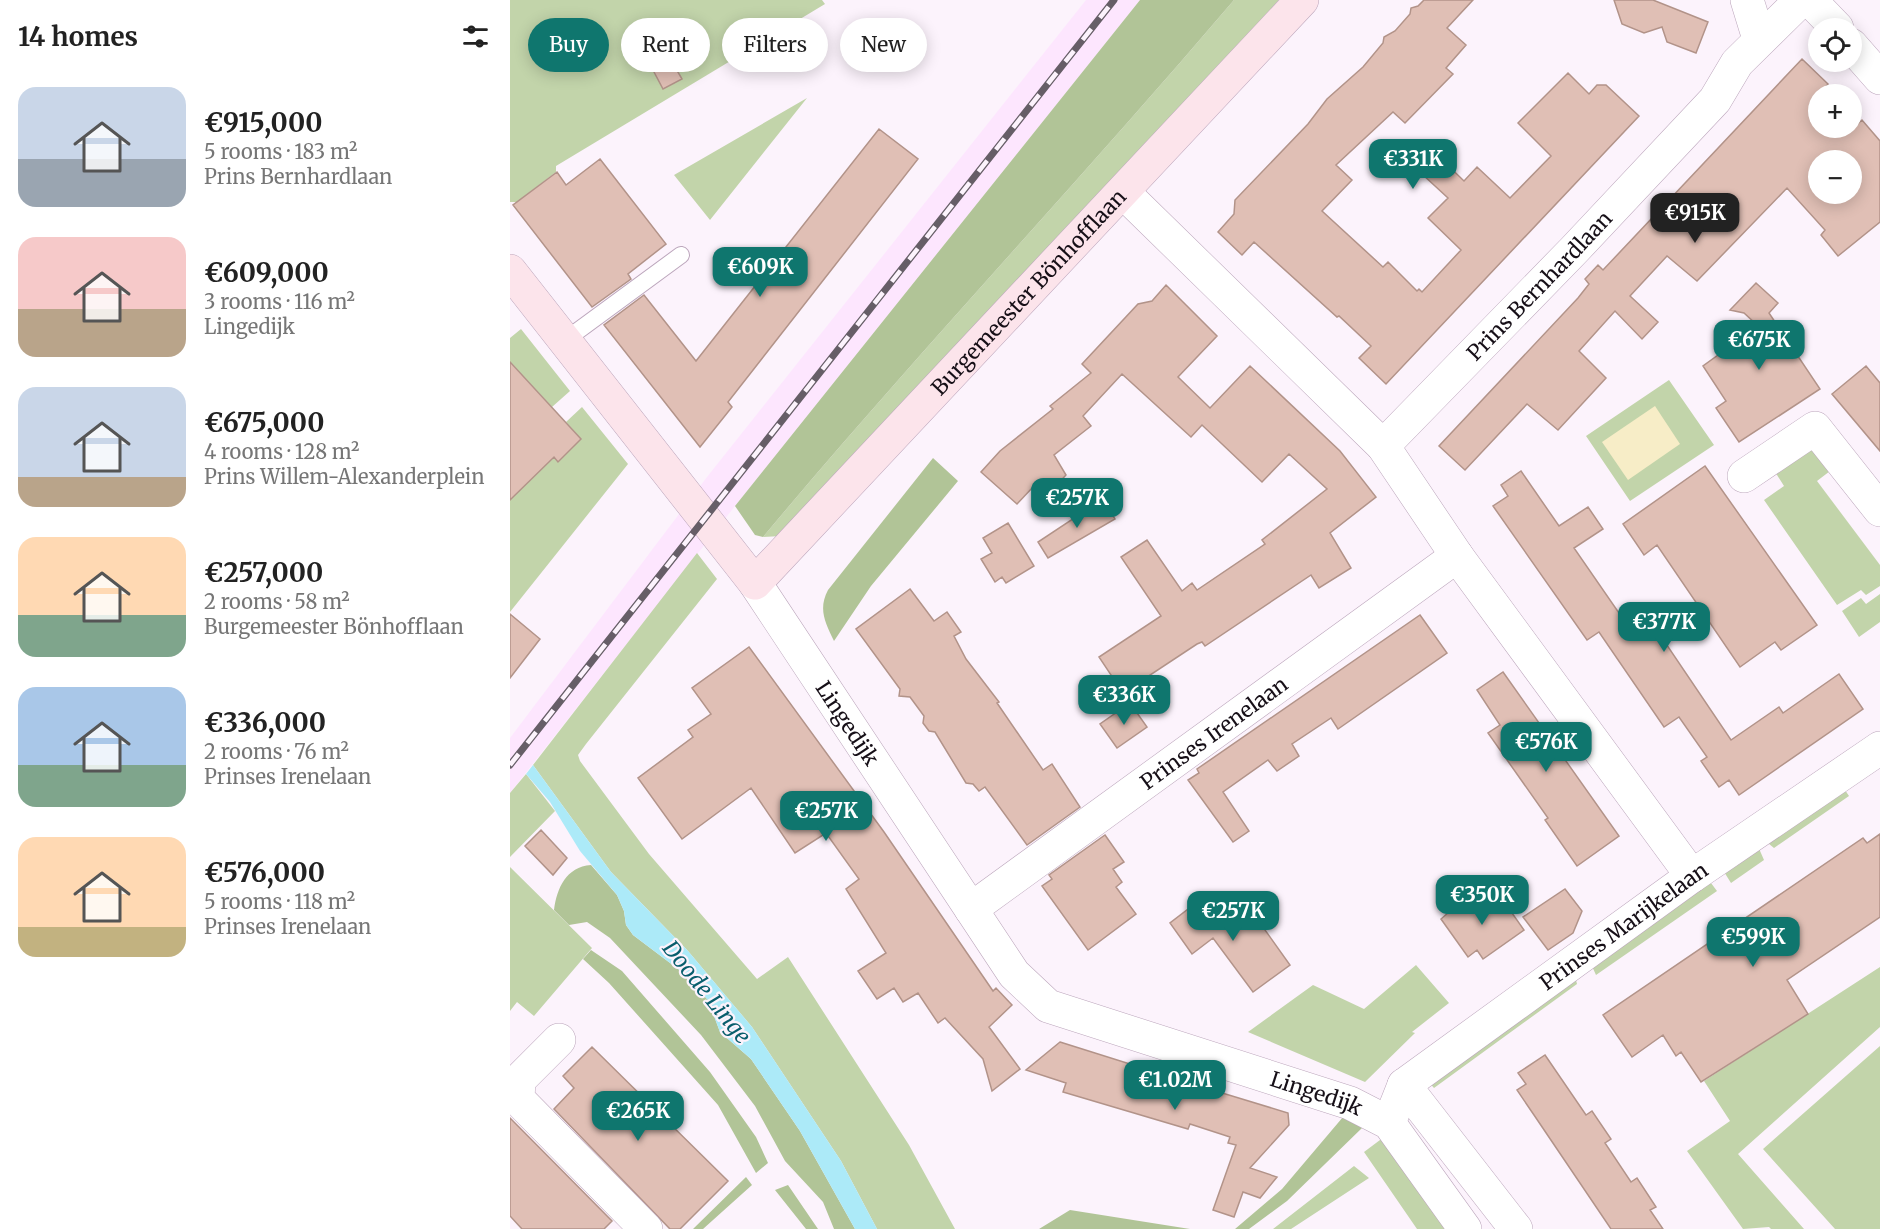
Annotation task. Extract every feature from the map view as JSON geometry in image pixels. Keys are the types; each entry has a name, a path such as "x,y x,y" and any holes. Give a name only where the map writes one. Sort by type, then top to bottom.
{"street":[{"name":"Burgemeester Bönhofflaan","path":"755,583 1302,0"},
{"path":"1747,0 1759,39"},
{"name":"Prins Bernhardlaan","path":"1383,446 1574,250 1715,100 1737,63 1801,0"},
{"path":"1810,0 1827,18"},
{"path":"1862,58 1880,78"},
{"path":"1123,192 1383,446 1457,556 1692,876"},
{"name":"Lingedijk","path":"515,289 564,341 755,583 1014,974 1048,1006 1350,1103 1389,1123"},
{"path":"1744,476 1815,428 1880,510"},
{"name":"Prinses Irenelaan","path":"971,909 1457,556"},
{"name":"Prinses Marijkelaan","path":"1404,1086 1692,876 1880,748"},
{"path":"559,1040 519,1080 518,1099 646,1229"},
{"path":"1465,1229 1389,1123 1404,1086 1516,1229"}],"lane":[{"path":"564,341 681,255"}],"shaded area":[{"path":"1086,0 1140,0 735,506 510,793 510,738 707,477"}],"green space":[{"path":"510,0 822,0 825,4 802,18 722,18 722,66 556,166 556,172 517,202 510,202"},
{"path":"1140,0 1234,0 1117,135 879,401 763,537 755,535 735,506"},
{"path":"1234,0 1279,0 1045,257 782,536 763,537 879,401 1117,135"},
{"path":"807,98 710,220 674,175"},
{"path":"521,329 570,391 552,407 510,362 510,338"},
{"path":"1669,380 1714,445 1630,501 1586,436"},
{"path":"582,407 628,464 510,612 510,485 554,457 558,461 581,439 566,422"},
{"path":"1807,449 1816,452 1834,468 1817,481 1880,565 1880,586 1866,595 1861,590 1837,605 1764,500 1784,486 1772,467"},
{"path":"933,458 958,481 871,586 834,641 823,609 828,590"},
{"path":"697,553 717,579 586,744 578,755 580,761 649,854 757,979 788,957 909,1145 955,1229 877,1229 841,1161 752,1027 688,951 611,872 533,765"},
{"path":"1880,594 1880,622 1859,637 1842,611 1861,598 1866,604"},
{"path":"526,774 555,811 510,857 510,793"},
{"path":"1843,787 1849,796 1774,848 1763,839"},
{"path":"1757,844 1764,860 1731,883 1721,867"},
{"path":"591,865 617,895 624,911 626,925 633,935 682,972 708,1000 720,1032 751,1059 800,1131 855,1229 834,1229 823,1202 785,1161 755,1106 701,1035 610,938 587,922 569,925 554,910 564,880 575,870"},
{"path":"510,867 592,948 534,1016 517,1002 510,1011"},
{"path":"1708,879 1717,891 1596,975 1591,964"},
{"path":"591,950 622,971 710,1072 756,1137 768,1163 756,1173 718,1105 609,983 583,959"},
{"path":"1416,965 1449,1003 1412,1032 1415,1033 1365,1082 1248,1032 1313,985 1364,1009"},
{"path":"1880,967 1880,1027 1738,1154 1804,1229 1771,1229 1769,1227 1743,1229 1687,1151 1730,1121 1704,1081"},
{"path":"1574,972 1577,984 1434,1088 1425,1078"},
{"path":"1880,1046 1880,1229 1835,1229 1763,1149"},
{"path":"1343,1117 1362,1128 1287,1201 1249,1229 1235,1229 1282,1189"},
{"path":"1388,1134 1456,1229 1417,1229 1364,1152"},
{"path":"1354,1166 1369,1178 1291,1229 1273,1229"},
{"path":"746,1177 752,1185 703,1229 693,1229"},
{"path":"788,1185 818,1229 806,1229 775,1190"},
{"path":"1070,1210 1190,1229 1039,1229"}],"sand":[{"path":"1655,406 1680,444 1628,480 1602,442"}],"water":[{"name":"Doode Linge","path":"533,765 611,872 688,951 752,1027 841,1161 877,1229 855,1229 800,1131 751,1059 720,1032 708,1000 682,972 633,935 626,925 624,911 617,895 580,851 550,802 526,774"}],"building":[{"path":"1424,0 1473,0 1447,28 1466,45 1446,68 1453,74 1405,123 1393,112 1336,165 1352,180 1322,211 1383,267 1388,262 1417,291 1419,289 1422,292 1461,250 1428,218 1448,198 1409,162 1426,144 1464,181 1477,167 1510,198 1551,156 1518,123 1568,73 1589,94 1597,85 1606,85 1639,116 1386,384 1359,358 1371,346 1339,316 1337,317 1254,242 1242,255 1218,232 1234,214 1235,200 1308,124 1327,99 1363,67 1383,43 1384,37 1395,31 1410,14 1411,8 1418,6"},
{"path":"1614,0 1653,0 1708,22 1696,53 1667,42 1662,27 1644,33 1622,24"},
{"path":"1802,59 1808,65 1808,72 1816,72 1828,84 1808,84 1808,138 1862,138 1862,120 1880,141 1880,222 1838,256 1821,235 1825,230 1787,188 1697,281 1667,256 1630,296 1658,322 1642,339 1615,311 1579,351 1606,378 1558,430 1527,404 1465,470 1439,446 1578,298 1589,284 1585,279 1598,265 1603,270"},
{"path":"654,72 678,72 682,79 663,89"},
{"path":"879,129 918,159 728,402 732,407 700,447 604,325 644,295 696,361"},
{"path":"600,159 666,244 628,274 631,279 592,307 513,205 557,172 566,185"},
{"path":"1756,283 1778,303 1769,313 1820,389 1739,442 1716,408 1726,401 1703,366 1758,326 1744,313 1730,310"},
{"path":"1166,285 1217,336 1178,377 1210,408 1250,366 1340,451 1376,497 1330,533 1351,568 1319,588 1311,575 1205,646 1202,642 1197,644 1123,693 1099,657 1161,616 1121,557 1147,540 1182,591 1192,583 1197,590 1265,544 1262,540 1327,489 1289,454 1262,482 1202,425 1191,437 1122,374 1083,416 1091,426 1054,455 1066,475 1045,498 1033,487 1017,504 981,472 1000,451 1053,409 1050,406 1091,373 1082,364 1138,304 1152,301"},
{"path":"510,362 581,439 558,462 554,457 510,500"},
{"path":"1866,366 1880,383 1880,451 1832,394"},
{"path":"1705,466 1817,625 1781,650 1775,642 1740,667 1657,545 1644,555 1623,524"},
{"path":"1521,471 1559,526 1588,507 1603,529 1574,548 1621,616 1627,612 1638,628 1650,620 1731,740 1779,707 1783,713 1839,674 1863,709 1739,795 1729,780 1719,787 1701,761 1707,757 1679,717 1664,727 1599,632 1587,640 1493,506 1508,496 1501,485"},
{"path":"1103,499 1115,519 1048,558 1038,542"},
{"path":"1008,523 1034,566 1006,583 1002,577 995,582 981,559 992,553 983,538"},
{"path":"910,589 934,621 947,612 961,632 954,636 966,659 999,702 997,703 1043,770 1052,764 1080,807 1027,845 985,787 979,791 973,784 966,783 935,732 929,731 923,723 924,716 910,697 899,696 900,689 856,629"},
{"path":"510,614 540,639 510,678"},
{"path":"1420,615 1447,653 1338,729 1331,718 1292,744 1299,756 1277,771 1268,760 1223,792 1249,831 1233,842 1188,780 1199,773 1197,769"},
{"path":"749,647 884,832 993,991 996,988 1012,1005 989,1027 1020,1069 992,1091 983,1059 945,1018 938,1023 918,993 903,1002 894,988 877,999 858,971 886,953 846,889 859,879 826,833 795,853 751,788 682,839 638,778 693,737 688,730 711,714 692,688"},
{"path":"1503,672 1619,836 1577,866 1545,820 1548,818 1488,733 1500,725 1477,690"},
{"path":"1130,703 1147,727 1117,748 1100,724"},
{"path":"541,830 567,858 553,875 525,846"},
{"path":"1880,834 1880,917 1787,980 1808,1014 1701,1082 1681,1052 1676,1056 1663,1035 1632,1057 1603,1015 1863,838 1867,843"},
{"path":"1105,835 1124,862 1113,869 1122,882 1116,887 1136,914 1088,950 1042,886 1052,879 1049,875"},
{"path":"1565,889 1582,911 1573,933 1548,950 1523,917"},
{"path":"1480,892 1493,911 1505,903 1524,930 1483,959 1477,950 1468,957 1441,919 1458,904 1460,906"},
{"path":"1205,896 1226,927 1250,909 1290,965 1253,992 1213,938 1192,954 1170,923"},
{"path":"1060,1042 1187,1082 1195,1078 1199,1086 1288,1113 1289,1125 1250,1168 1277,1177 1260,1198 1243,1192 1234,1217 1213,1210 1236,1145 1228,1143 1230,1137 1190,1124 1188,1129 1063,1092 1066,1083 1026,1070"},
{"path":"592,1047 728,1181 680,1229 670,1229 554,1109 574,1088 563,1076"},
{"path":"1545,1055 1586,1115 1592,1111 1611,1139 1605,1143 1631,1182 1637,1178 1656,1207 1650,1210 1663,1229 1611,1229 1517,1090 1526,1084 1518,1073"},
{"path":"510,1118 612,1221 604,1229 522,1229 510,1216"}],"railway":[{"path":"510,765 1114,0"}]}
